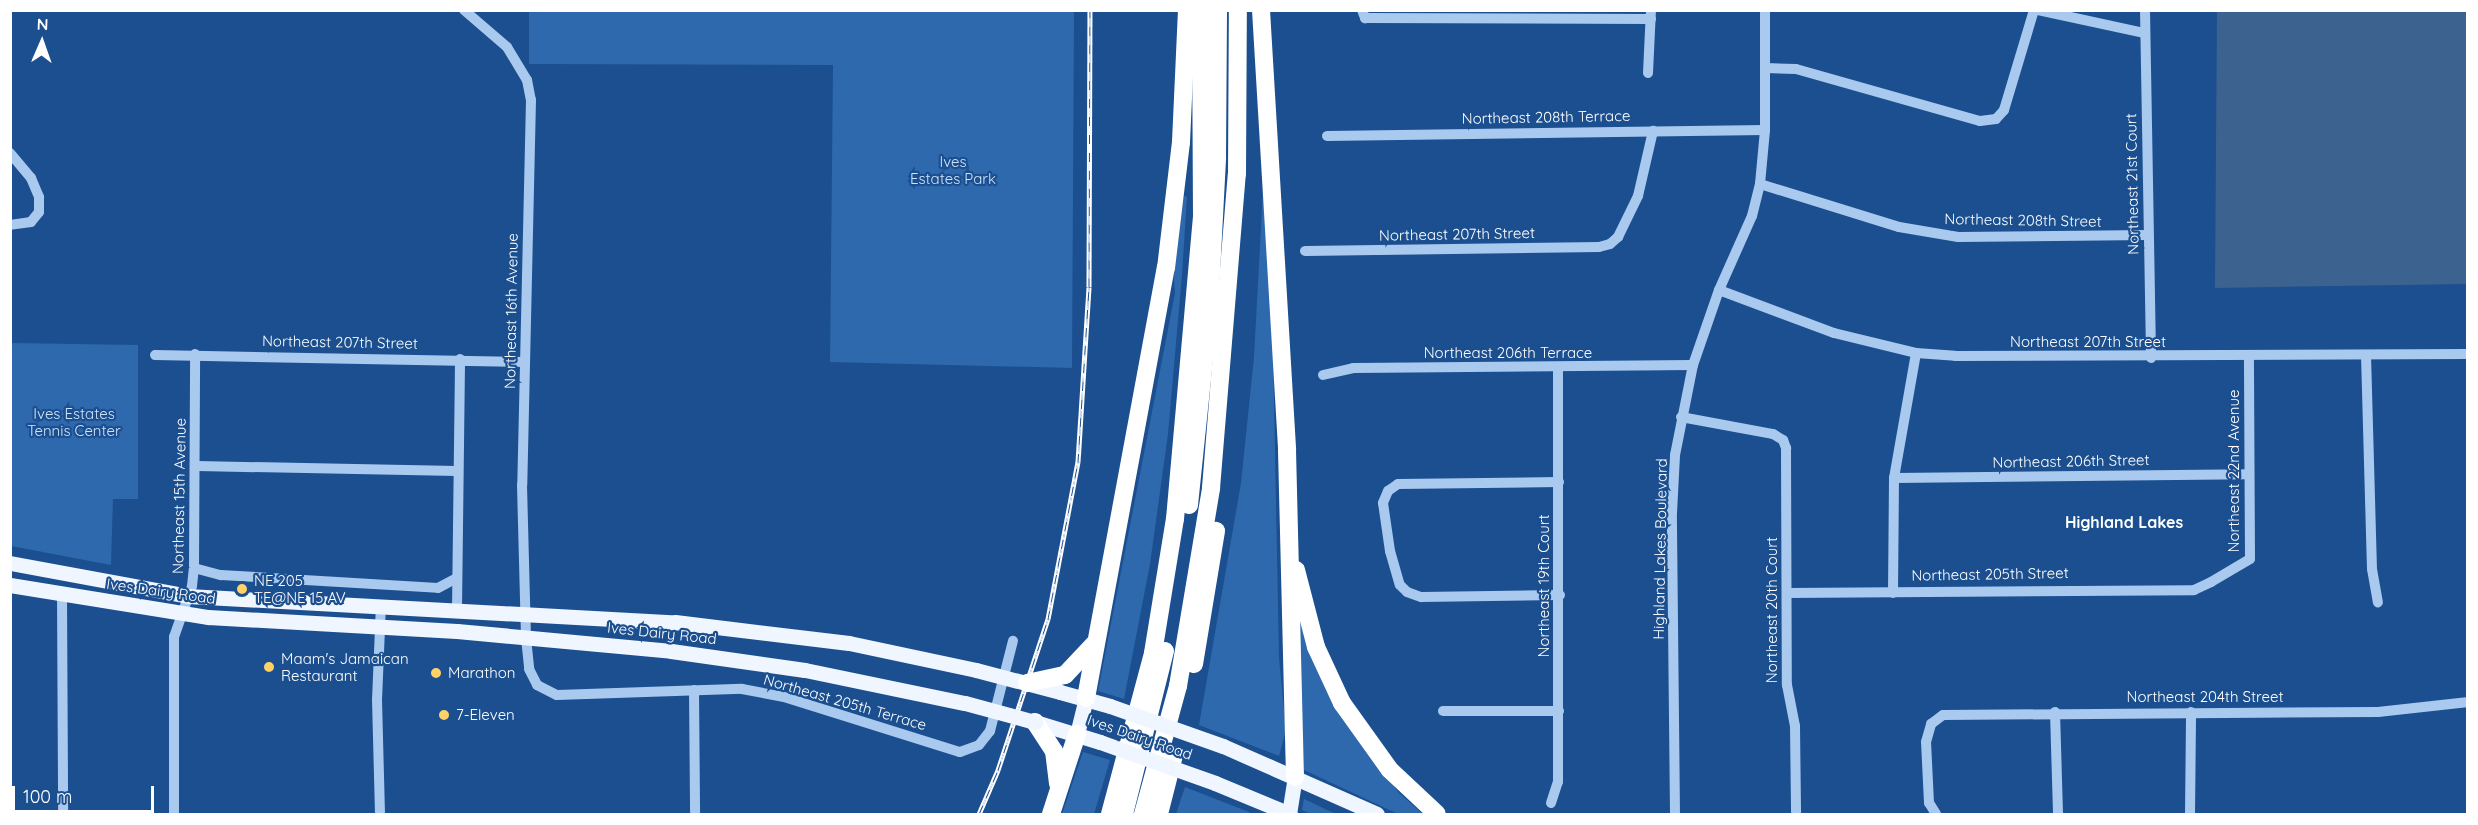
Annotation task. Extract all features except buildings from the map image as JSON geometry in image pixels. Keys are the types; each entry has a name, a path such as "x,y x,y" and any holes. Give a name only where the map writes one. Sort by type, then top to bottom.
{"highway":[{"path":"1086,698 1094,644 1166,268 1182,131 1187,10"},
{"path":"1110,814 1153,653 1175,519 1202,216 1201,10"},
{"path":"1124,814 1154,706 1189,502 1209,312 1217,157 1218,10"},
{"path":"1143,814 1178,686 1212,488 1237,174 1238,10"},
{"path":"1159,814 1191,684 1211,571 1234,372 1244,258 1250,10"},
{"path":"1261,10 1270,114 1290,545 1295,777"},
{"path":"1290,545 1316,647 1341,704 1390,770 1437,814"},
{"path":"1027,683 1062,683 1094,644"},
{"path":"1042,724 1057,768 1058,790"},
{"path":"1051,814 1077,734"}],"main road":[{"name":"Ives Dairy Road","path":"10,563 188,596 675,622 799,636 976,670 1027,683"},
{"name":"Ives Dairy Road","path":"10,585 182,613 526,638 762,663 964,703 1077,734 1215,783 1290,814"},
{"name":"Ives Dairy Road","path":"1062,683 1086,698 1223,746 1377,814"},
{"path":"1077,734 1086,698"},
{"path":"1290,814 1295,777"}],"street":[{"name":"Northeast 16th Avenue","path":"464,10 507,46 526,80 531,100 522,485 526,638"},
{"name":"Highland Lakes Boulevard","path":"1675,814 1672,513 1681,417 1693,365 1719,290 1752,216 1760,184 1765,130 1765,10"},
{"path":"1765,68 1796,69 1980,121 1996,119 2004,110 2036,10 2144,33"},
{"name":"Northeast 21st Court","path":"2145,10 2151,358"},
{"path":"1364,14 1651,15 1648,73"},
{"name":"Northeast 208th Terrace","path":"1327,136 1765,130"},
{"name":"Northeast 207th Street","path":"1305,251 1599,248 1610,244 1618,237 1638,196 1653,131"},
{"path":"10,153 31,178 39,197 39,212 31,222 10,225"},
{"name":"Northeast 208th Street","path":"1760,184 1899,227 1958,237 2148,235"},
{"name":"Northeast 207th Street","path":"1719,290 1834,333 1916,353 2151,358 2468,354"},
{"path":"1893,593 1894,478 1916,353"},
{"name":"Northeast 15th Avenue","path":"174,814 174,637 188,596 194,568 195,354"},
{"name":"Northeast 207th Street","path":"155,355 525,362"},
{"path":"2366,355 2372,569 2378,602"},
{"name":"Northeast 22nd Avenue","path":"2194,590 2250,559 2249,356"},
{"path":"457,609 460,359"},
{"name":"Northeast 206th Terrace","path":"1323,375 1353,368 1558,368 1693,365"},
{"name":"Northeast 19th Court","path":"1551,803 1558,782 1560,711 1558,368"},
{"name":"Northeast 20th Court","path":"1681,417 1773,434 1783,440 1787,685 1795,726 1796,814"},
{"path":"196,466 457,471"},
{"name":"Northeast 206th Street","path":"1894,478 2248,474"},
{"path":"1559,482 1398,484 1388,491 1383,503 1390,551 1400,585 1407,592 1421,597 1560,595"},
{"path":"194,568 221,575 438,588 457,578"},
{"name":"Northeast 205th Street","path":"1787,593 2194,590"},
{"path":"62,595 63,814"},
{"path":"381,606 381,814"},
{"name":"Northeast 205th Terrace","path":"526,638 529,669 537,685 557,695 742,689 784,698 960,752 971,750 984,739 994,714 1013,641"},
{"path":"694,690 695,814"},
{"name":"Northeast 204th Street","path":"1936,814 1929,803 1926,742 1931,724 1943,716 2055,712 2378,712 2468,702"},
{"path":"1443,711 1560,711"},
{"path":"2055,712 2058,814"},
{"path":"2190,814 2191,712"}],"green space":[{"name":"Ives Estates Park","path":"529,11 1074,11 1072,368 830,362 833,65 529,64"},
{"path":"1263,190 1273,348 1279,658 1286,730 1279,756 1199,725 1241,483 1254,357"},
{"path":"1184,196 1187,197 1182,275 1168,434 1150,564 1124,699 1098,691 1175,293 1173,268"},
{"name":"Ives Estates Tennis Center","path":"11,343 138,345 138,499 113,499 111,565 11,546"},
{"path":"1298,615 1326,690 1343,720 1399,793 1423,814 1398,814 1304,770"},
{"path":"1083,752 1110,760 1094,814 1062,814"},
{"path":"1185,787 1254,814 1176,814"},
{"path":"1304,799 1336,814 1311,814 1302,810"}],"shaded area":[{"path":"2217,11 2467,11 2467,284 2215,288"}],"railway":[{"path":"979,814 998,770 1048,619 1078,462 1089,287 1090,10"}],"place":[{"name":"NE 205 TE@NE 15 AV","path":"242,589"},
{"name":"Maam's Jamaican Restaurant","path":"269,667"},
{"name":"Marathon","path":"436,673"},
{"name":"7-Eleven","path":"444,715"}],"district":[{"name":"Highland Lakes","path":"2124,522"}]}
